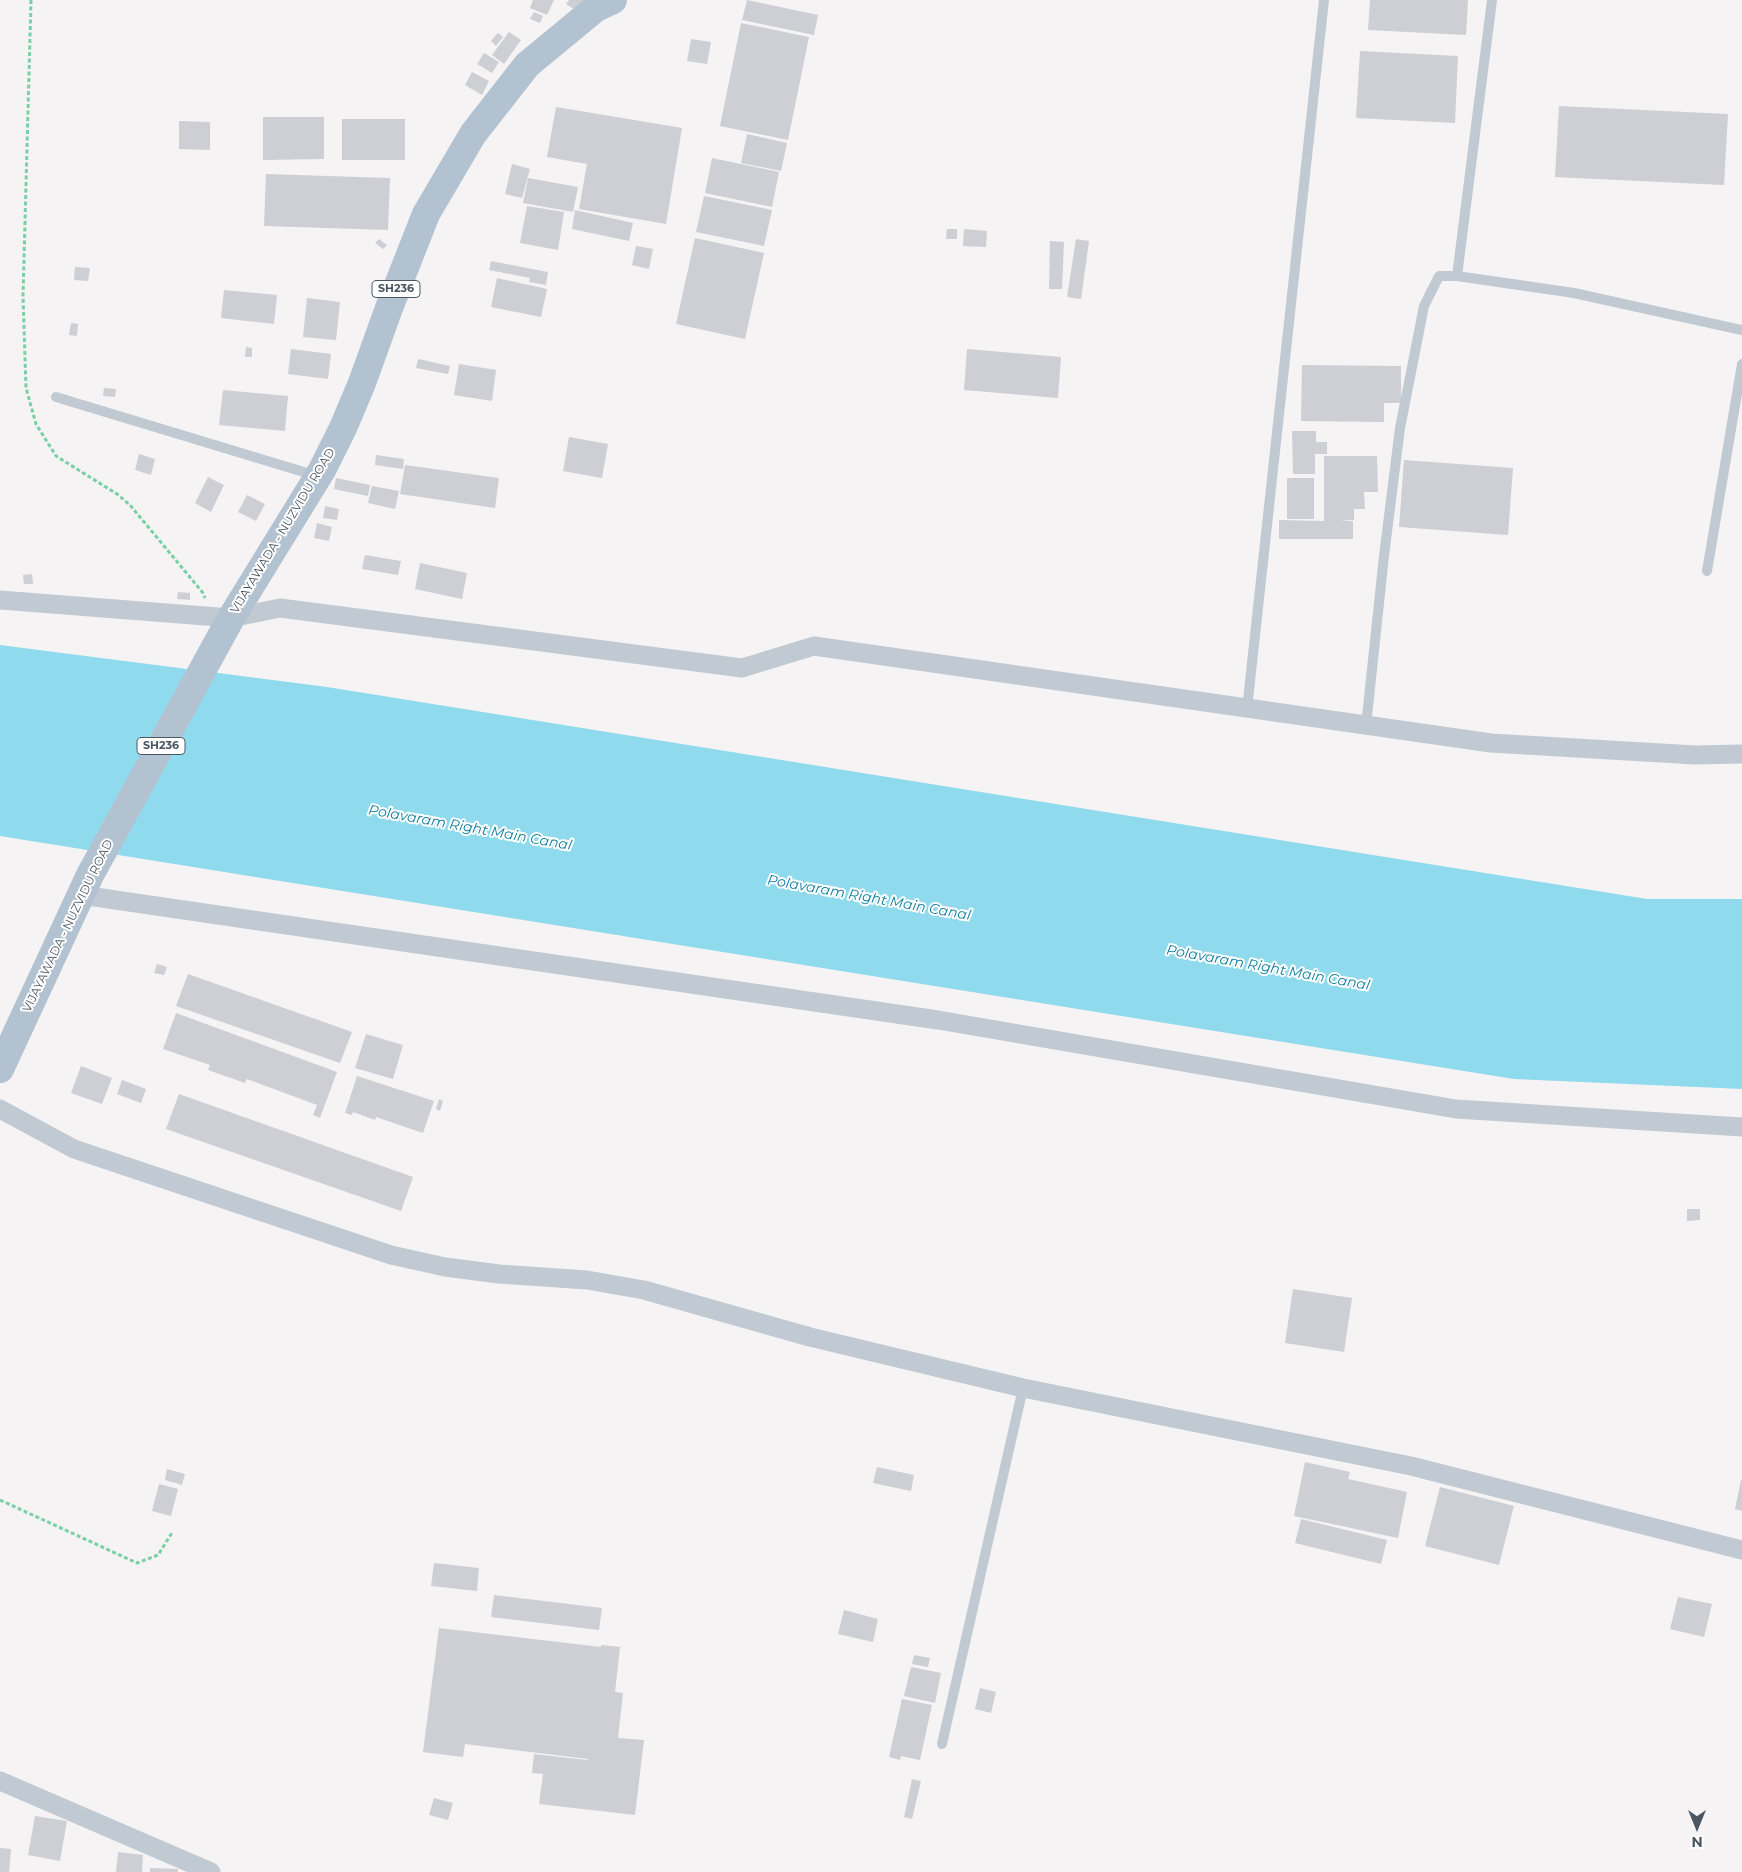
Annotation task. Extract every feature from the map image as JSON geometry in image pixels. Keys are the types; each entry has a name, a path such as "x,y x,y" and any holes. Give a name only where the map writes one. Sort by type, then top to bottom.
{"main road":[{"name":"VIJAYAWADA - NUZVIDU ROAD","path":"0,1069 85,885 222,617 318,477 343,428 426,214 473,134 527,65 596,8 613,0"}],"street":[{"path":"0,600 222,617 280,608 742,668 814,646 1491,744 1695,755 1742,754"},
{"path":"85,885 938,1020 1456,1109 1742,1127"},
{"path":"0,1109 74,1149 391,1255 445,1267 499,1274 587,1280 644,1290 810,1337 1023,1388 1411,1466 1742,1550"},
{"path":"0,1781 200,1870"}],"lane":[{"path":"1247,709 1324,0"},
{"path":"1457,276 1492,0"},
{"path":"1366,726 1400,428 1424,306 1439,276 1457,276 1574,293 1742,330"},
{"path":"1707,571 1742,364"},
{"path":"56,397 318,477"},
{"path":"942,1744 1023,1388"}],"path":[{"path":"31,0 23,296 26,388 36,424 56,456 117,494 130,505 222,617"},
{"path":"0,1500 137,1563 158,1555 173,1531"}],"water":[{"name":"Polavaram Right Main Canal","path":"0,645 327,687 1647,899 1742,899 1742,1089 1514,1079 0,836"}],"building":[{"path":"533,0 554,0 547,15 530,8"},
{"path":"569,0 584,1 577,11 566,4"},
{"path":"747,0 818,15 814,35 742,20"},
{"path":"1370,0 1468,0 1466,35 1368,30"},
{"path":"534,12 543,16 540,23 530,19"},
{"path":"741,23 809,37 788,140 720,126"},
{"path":"509,32 521,40 504,64 492,55"},
{"path":"498,33 503,37 496,46 491,41"},
{"path":"691,39 711,42 707,64 687,61"},
{"path":"1360,51 1458,56 1455,123 1356,118"},
{"path":"484,53 499,62 492,73 477,64"},
{"path":"472,72 489,81 482,95 465,85"},
{"path":"1559,106 1728,114 1724,185 1555,177"},
{"path":"556,107 682,128 666,224 579,209 587,164 547,157"},
{"path":"263,117 324,117 324,159 263,160"},
{"path":"342,119 405,119 405,160 342,160"},
{"path":"179,121 210,122 210,150 179,149"},
{"path":"747,134 787,143 781,171 741,163"},
{"path":"712,158 779,172 772,207 705,193"},
{"path":"512,164 530,169 522,198 505,194"},
{"path":"266,174 390,178 388,230 264,226"},
{"path":"528,178 578,187 573,212 523,203"},
{"path":"704,196 772,210 764,246 696,232"},
{"path":"527,206 564,212 558,250 520,243"},
{"path":"575,210 633,223 629,241 572,229"},
{"path":"947,229 957,229 957,239 946,239"},
{"path":"964,229 987,231 986,247 963,246"},
{"path":"695,238 764,253 745,339 676,324"},
{"path":"379,239 387,245 383,249 375,243"},
{"path":"1076,239 1089,241 1081,299 1067,297"},
{"path":"1050,241 1064,242 1062,289 1049,289"},
{"path":"636,246 653,249 649,269 632,265"},
{"path":"491,261 548,272 546,285 529,282 530,278 489,270"},
{"path":"75,267 90,268 88,281 74,280"},
{"path":"497,278 547,289 541,317 491,307"},
{"path":"224,290 277,295 274,324 221,318"},
{"path":"307,298 340,302 336,340 303,337"},
{"path":"71,323 78,324 77,336 69,335"},
{"path":"246,347 252,348 252,357 245,357"},
{"path":"291,349 331,354 328,379 288,374"},
{"path":"967,349 1061,357 1058,398 964,390"},
{"path":"418,359 450,366 448,374 416,368"},
{"path":"459,364 496,370 492,401 454,395"},
{"path":"1302,365 1401,366 1401,403 1384,403 1384,422 1301,421"},
{"path":"104,388 116,389 115,397 103,396"},
{"path":"223,390 288,396 285,431 219,425"},
{"path":"1292,431 1316,431 1316,442 1327,442 1327,454 1315,454 1315,474 1293,474"},
{"path":"569,437 608,444 602,478 563,471"},
{"path":"139,454 155,459 151,475 135,470"},
{"path":"376,455 404,459 403,469 375,465"},
{"path":"1324,456 1377,456 1378,492 1364,492 1365,509 1354,509 1354,520 1339,520 1353,521 1353,539 1279,539 1279,520 1324,521"},
{"path":"1404,460 1513,468 1508,535 1399,527"},
{"path":"405,465 499,478 495,508 400,494"},
{"path":"208,477 224,485 211,512 195,503"},
{"path":"336,478 370,485 368,496 334,489"},
{"path":"1287,478 1314,478 1314,519 1287,519"},
{"path":"372,486 399,491 395,509 368,503"},
{"path":"247,495 265,504 256,521 238,512"},
{"path":"325,506 339,509 337,520 323,518"},
{"path":"317,523 332,527 329,541 314,538"},
{"path":"365,555 401,561 398,575 362,569"},
{"path":"420,563 467,573 462,599 415,589"},
{"path":"32,574 33,584 24,584 23,575"},
{"path":"178,592 190,593 190,600 177,599"},
{"path":"157,964 167,967 164,975 154,973"},
{"path":"188,974 352,1032 340,1063 176,1006"},
{"path":"176,1013 337,1072 320,1118 313,1115 317,1105 247,1079 245,1083 208,1070 210,1065 163,1049"},
{"path":"366,1034 403,1045 393,1079 355,1068"},
{"path":"81,1066 112,1078 102,1104 71,1093"},
{"path":"357,1076 434,1101 423,1133 376,1117 375,1120 353,1112 352,1115 345,1113"},
{"path":"122,1080 146,1089 141,1103 117,1094"},
{"path":"179,1094 413,1177 401,1211 166,1129"},
{"path":"439,1099 443,1101 440,1111 436,1109"},
{"path":"1687,1209 1700,1209 1700,1220 1687,1221"},
{"path":"1293,1289 1352,1298 1344,1352 1285,1343"},
{"path":"1305,1462 1350,1472 1348,1479 1407,1492 1398,1538 1294,1516"},
{"path":"877,1467 914,1475 911,1491 873,1483"},
{"path":"167,1469 185,1474 182,1485 165,1480"},
{"path":"1742,1480 1742,1511 1735,1509"},
{"path":"159,1484 178,1489 171,1516 152,1511"},
{"path":"1440,1487 1514,1506 1499,1565 1425,1546"},
{"path":"1301,1519 1387,1540 1381,1564 1295,1543"},
{"path":"434,1563 479,1568 477,1591 431,1586"},
{"path":"494,1595 602,1608 599,1630 491,1617"},
{"path":"1678,1597 1712,1604 1704,1637 1670,1629"},
{"path":"844,1610 878,1619 873,1642 838,1634"},
{"path":"439,1628 601,1647 601,1645 620,1647 615,1692 623,1693 618,1738 644,1740 635,1815 539,1804 543,1774 532,1773 534,1754 588,1759 465,1744 463,1757 423,1752"},
{"path":"914,1655 930,1658 928,1667 912,1664"},
{"path":"911,1667 941,1673 935,1703 904,1696"},
{"path":"980,1688 996,1692 991,1713 975,1709"},
{"path":"902,1699 932,1705 920,1760 901,1756 900,1760 889,1757"},
{"path":"912,1779 921,1781 912,1819 904,1817"},
{"path":"434,1798 453,1803 448,1820 429,1815"},
{"path":"35,1816 67,1821 60,1861 28,1855"},
{"path":"0,1848 11,1849 9,1872 0,1872"},
{"path":"118,1852 143,1855 142,1872 116,1872"},
{"path":"150,1868 178,1869 178,1872 150,1872"}]}
